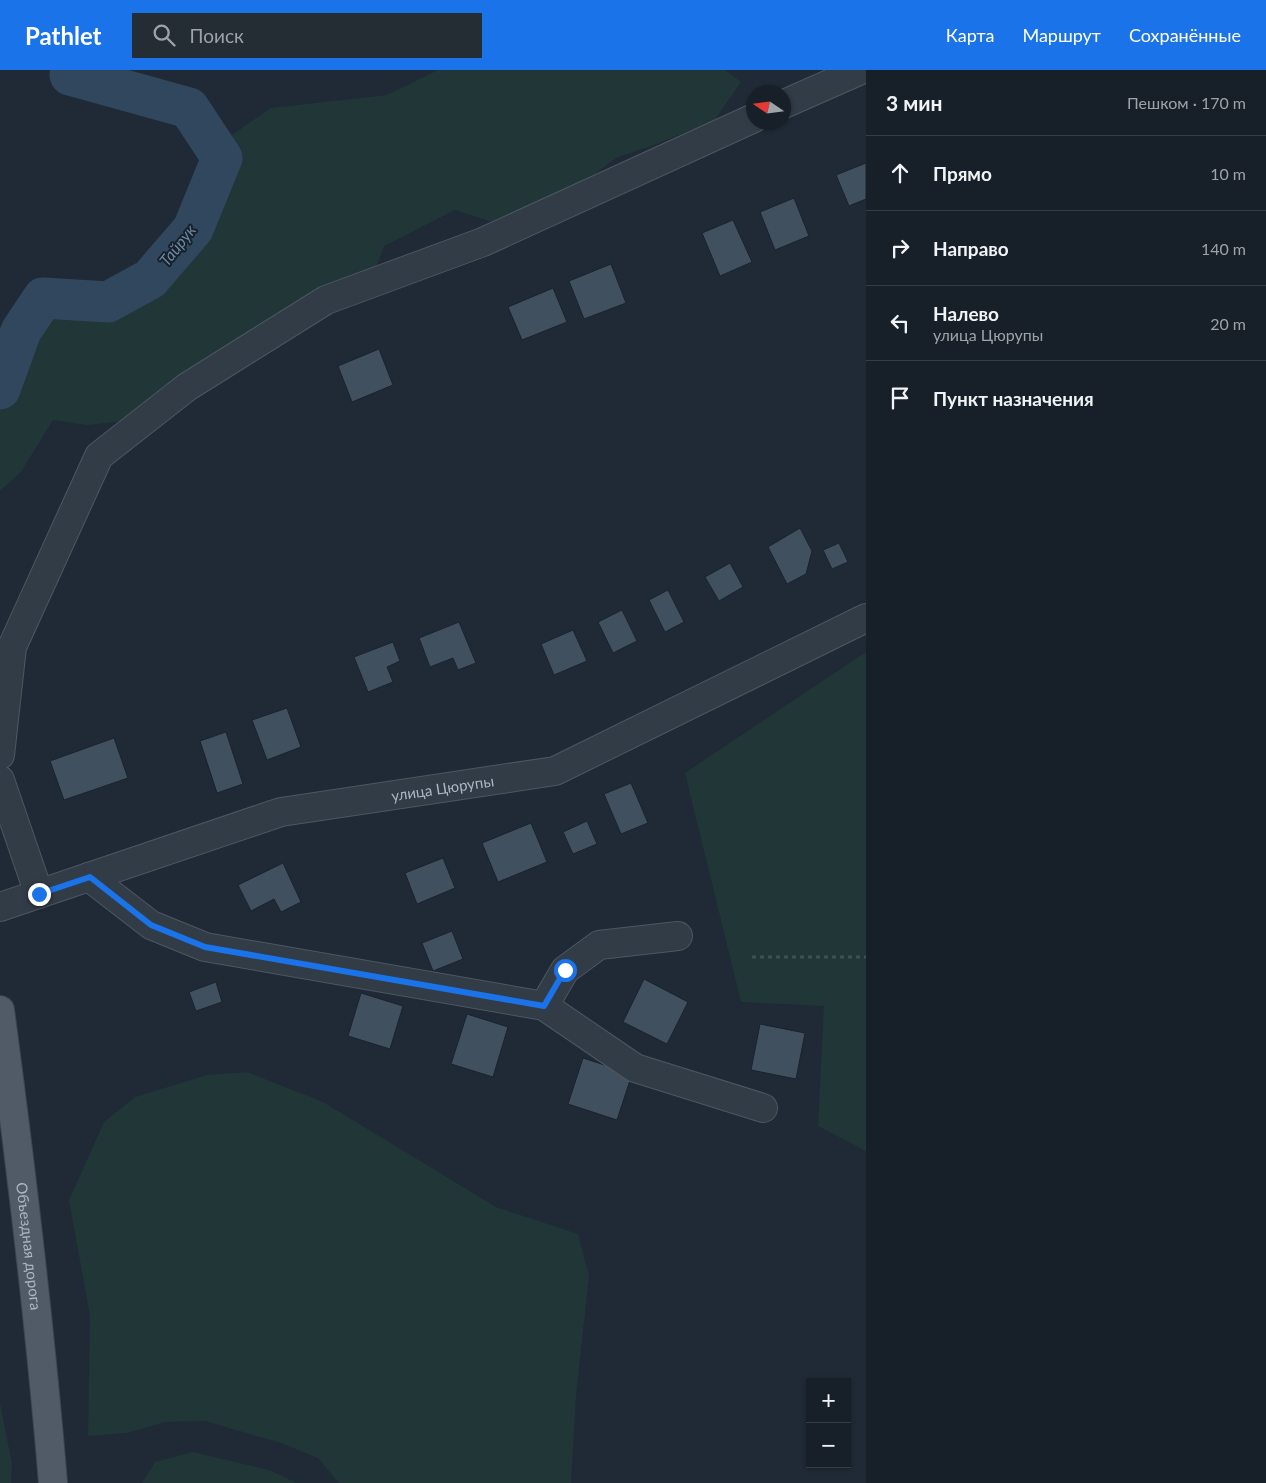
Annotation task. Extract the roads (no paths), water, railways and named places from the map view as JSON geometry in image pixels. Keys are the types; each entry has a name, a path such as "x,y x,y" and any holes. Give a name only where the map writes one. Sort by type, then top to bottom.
{"main road":[{"name":"Объездная дорога","path":"0,1010 18,1139 46,1396 53,1483"}],"street":[{"path":"791,101 861,70"},
{"path":"0,754 12,647 99,456 187,387 326,300 483,242 746,122"},
{"name":"улица Цюрупы","path":"0,907 281,812 555,770 866,618"},
{"path":"0,780 39,894"},
{"path":"90,877 151,925 205,947 544,1006 635,1068 763,1108"},
{"path":"544,1006 565,970 599,945 678,936"}],"waterway":[{"name":"Тайрук","path":"0,389 21,331 43,298 108,302 150,279 193,229 222,158 189,108 70,75 71,70"}]}
